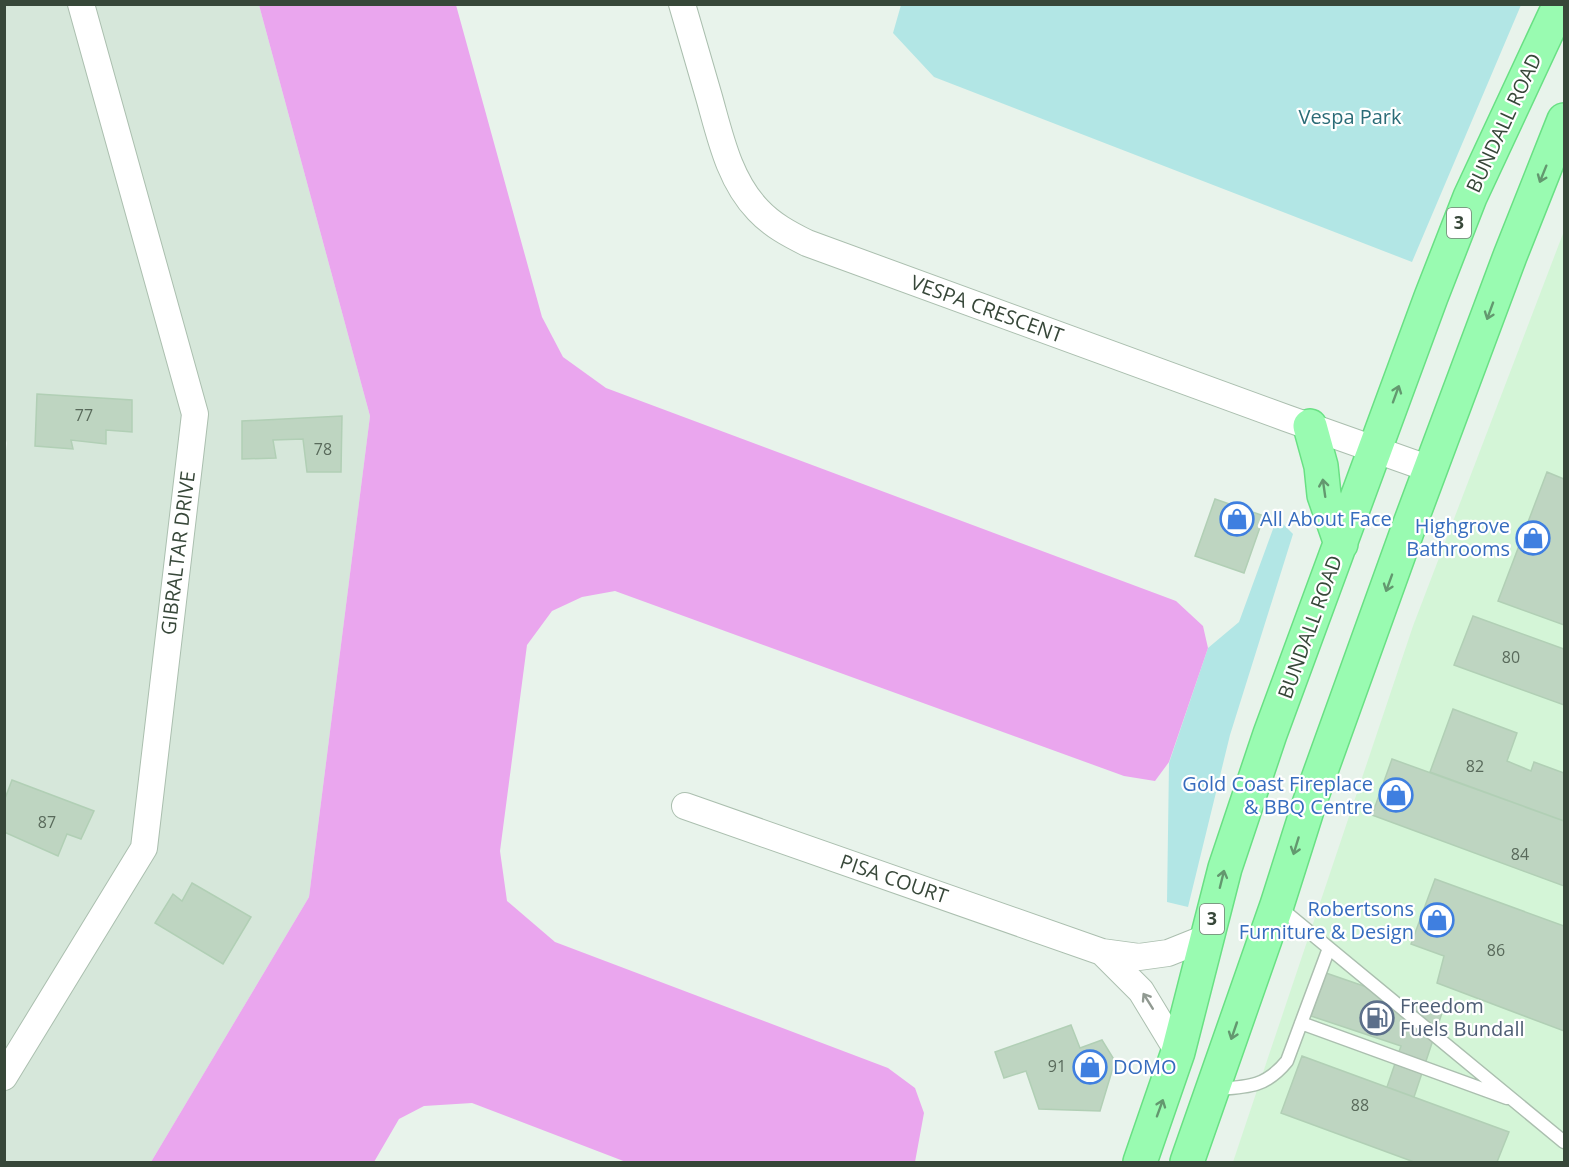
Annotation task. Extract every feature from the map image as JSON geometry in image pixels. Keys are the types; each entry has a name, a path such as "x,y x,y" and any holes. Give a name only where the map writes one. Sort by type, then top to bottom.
{"main road":[{"name":"BUNDALL ROAD","path":"1140,1162 1178,1052 1225,868 1252,789 1431,297 1470,197 1560,4"},
{"path":"1187,1162 1277,905 1309,804 1430,469 1564,120"},
{"path":"1310,426 1321,466 1324,495 1341,544"}],"street":[{"name":"GIBRALTAR DRIVE","path":"4,1077 144,849 195,414 81,4"},
{"name":"VESPA CRESCENT","path":"682,4 731,168 743,191 758,210 780,230 807,243 1430,469"},
{"path":"691,36 702,4"},
{"name":"PISA COURT","path":"686,806 1102,952 1139,957 1168,953 1208,937"},
{"name":"PISA COURT","path":"1102,952 1142,991 1178,1052"}],"lane":[{"path":"1277,905 1564,1142"},
{"path":"1214,1089 1243,1087 1264,1082 1277,1073 1287,1061 1329,948"},
{"path":"1301,1023 1516,1102"}],"shaded area":[{"path":"5,5 259,5 370,416 309,897 151,1162 5,1162 4,465 7,443 4,434"},
{"path":"259,5 456,5 542,317 563,357 606,388 1176,601 1203,626 1208,648 1169,762 1155,781 1124,776 615,591 582,597 552,611 527,645 500,851 507,901 555,942 888,1068 915,1088 924,1113 915,1162 626,1162 472,1103 424,1106 399,1119 374,1162 151,1162 309,897 370,416"},
{"path":"1564,231 1564,1162 1233,1162 1413,626"}],"green space":[{"name":"Vespa Park","path":"901,4 1521,5 1412,262 934,77 893,33"},
{"path":"1277,518 1293,534 1230,735 1188,907 1167,902 1169,763 1208,648 1239,622"}],"building":[{"path":"37,394 132,400 132,432 106,430 106,444 71,440 73,449 35,446"},
{"path":"342,416 341,472 307,472 303,439 273,440 276,458 242,459 242,421"},
{"path":"1547,472 1564,479 1564,625 1498,601"},
{"path":"1215,499 1264,516 1244,573 1195,556"},
{"path":"1473,616 1564,649 1564,705 1454,665"},
{"path":"1453,709 1517,733 1507,761 1531,771 1534,762 1564,773 1564,821 1430,772"},
{"path":"1392,759 1564,821 1564,886 1372,815"},
{"path":"12,780 94,811 81,839 67,834 58,856 4,832 4,801"},
{"path":"1435,879 1564,926 1564,1031 1437,983 1444,956 1411,944"},
{"path":"192,883 251,917 223,964 155,923 173,894 182,901"},
{"path":"1326,973 1442,1013 1414,1097 1387,1087 1401,1046 1311,1016"},
{"path":"1071,1025 1080,1048 1102,1040 1115,1061 1100,1111 1039,1109 1026,1071 1004,1078 995,1052"},
{"path":"1302,1056 1509,1132 1497,1162 1414,1162 1281,1113"}],"place":[{"name":"All About Face","path":"1237,519"},
{"name":"Highgrove Bathrooms","path":"1533,538"},
{"name":"Gold Coast Fireplace & BBQ Centre","path":"1396,795"},
{"name":"Robertsons Furniture & Design","path":"1437,920"},
{"name":"Freedom Fuels Bundall","path":"1377,1018"},
{"name":"DOMO","path":"1090,1067"}]}
